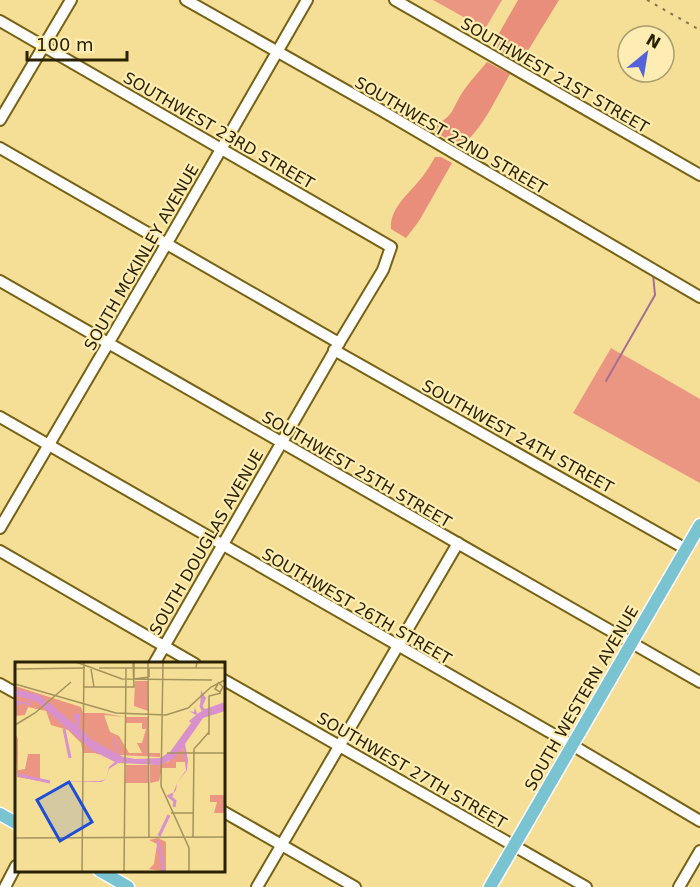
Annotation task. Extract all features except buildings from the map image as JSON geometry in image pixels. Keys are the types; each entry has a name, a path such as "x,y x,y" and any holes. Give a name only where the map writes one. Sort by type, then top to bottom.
{"main road":[{"name":"SOUTH WESTERN AVENUE","path":"490,887 632,642 693,544 700,525"},
{"path":"0,814 15,822"},
{"path":"102,872 128,887"}],"street":[{"path":"0,120 71,0"},
{"name":"SOUTHWEST 22ND STREET","path":"186,0 379,109 700,297"},
{"name":"SOUTH MCKINLEY AVENUE","path":"0,528 307,0"},
{"name":"SOUTHWEST 21ST STREET","path":"395,0 700,176"},
{"name":"SOUTHWEST 23RD STREET","path":"0,21 391,247"},
{"name":"SOUTHWEST 24TH STREET","path":"0,148 167,243 337,346 693,544"},
{"name":"SOUTH DOUGLAS AVENUE","path":"155,662 383,270 391,247"},
{"name":"SOUTHWEST 25TH STREET","path":"0,281 700,682"},
{"name":"SOUTHWEST 26TH STREET","path":"0,417 398,647 573,745 700,821"},
{"path":"257,887 458,543"},
{"path":"0,551 193,662"},
{"name":"SOUTHWEST 27TH STREET","path":"225,681 586,887"},
{"path":"0,684 15,692"},
{"path":"225,813 355,887"},
{"path":"679,887 700,851"},
{"path":"5,887 15,868"}],"shaded area":[{"path":"433,0 502,0 485,29"},
{"path":"518,0 559,0 529,49 517,61 497,49 498,35"},
{"path":"487,62 510,74 482,123 460,146 435,132 438,123 450,114 465,89"},
{"path":"435,157 441,157 452,163 419,221 406,238 391,229 391,221 398,206"},
{"path":"611,348 621,354 606,381 622,354 700,399 700,483 573,413"}],"waterway":[{"path":"606,381 655,295 653,274"}],"railway":[{"path":"647,0 700,30"}]}
